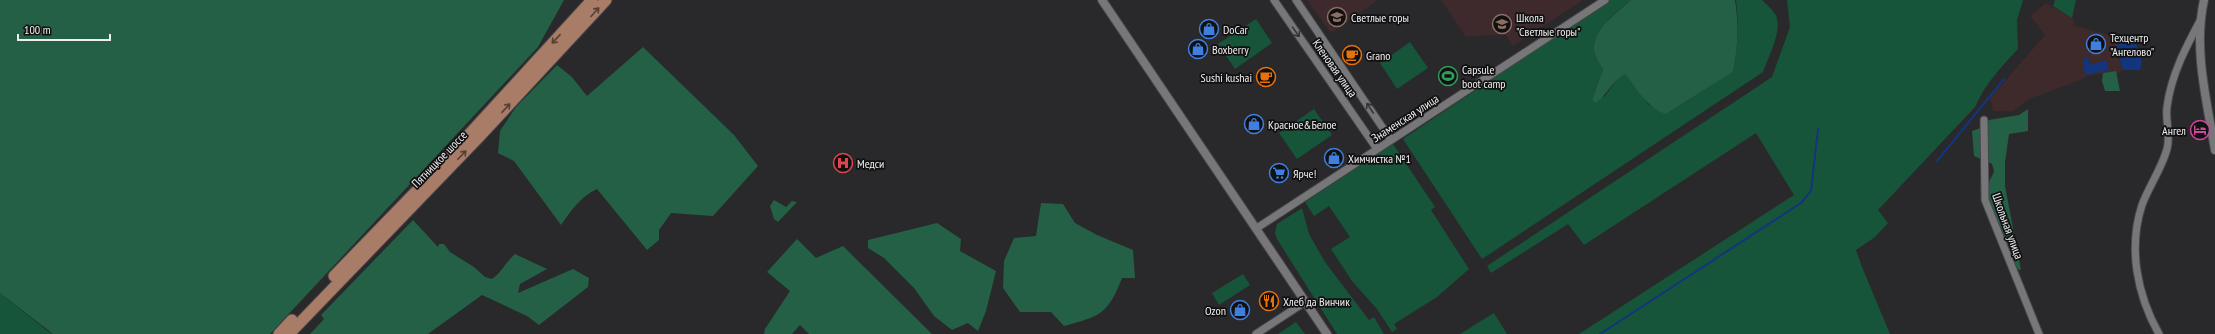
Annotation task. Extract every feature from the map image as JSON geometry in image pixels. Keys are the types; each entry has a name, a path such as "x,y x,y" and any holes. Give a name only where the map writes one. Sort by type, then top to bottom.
{"main road":[{"name":"Пятницкое шоссе","path":"279,334 431,176 592,0"},
{"name":"Пятницкое шоссе","path":"289,334 480,136 606,0"}],"street":[{"path":"1102,0 1257,228 1326,334"},
{"name":"Кленовая улица","path":"1274,0 1377,149"},
{"name":"Кленовая улица","path":"1296,0 1391,140"},
{"name":"Знаменская улица","path":"1257,228 1605,0"},
{"path":"2204,0 2201,19 2202,64 2215,150"},
{"path":"2159,334 2142,298 2137,269 2136,236 2142,204 2167,149 2167,103 2178,63 2201,19"},
{"name":"Школьная улица","path":"1984,120 1985,200 2039,334"},
{"path":"1256,334 1305,302"}],"shaded area":[{"name":"Светлые горы","path":"1307,0 1378,0 1331,33"},
{"name":"Школа \"Светлые горы\"","path":"1441,0 1583,0 1513,46 1505,34 1466,37"},
{"path":"2046,3 2072,18 2075,22 2073,25 2130,41 2120,42 2118,54 2122,70 2117,75 2116,71 2087,76 2081,80 2029,99 2013,111 1993,111 1990,98 2045,35 2030,16"}],"green space":[{"path":"0,0 564,0 538,47 270,334 53,334 0,293"},
{"path":"1610,0 1631,0 1611,17 1599,30 1594,46 1595,55 1603,69 1592,100 1605,96 1618,78 1625,74 1648,104 1666,114 1733,72 1738,36 1736,0 1762,0 1775,14 1778,27 1774,43 1763,72 1482,259 1403,139"},
{"path":"1631,0 1735,0 1737,36 1733,72 1666,114 1648,103 1625,74 1617,80 1596,103 1592,100 1603,69 1595,55 1594,46 1596,38 1599,31 1611,17"},
{"path":"1787,0 2023,0 2017,20 2018,49 1989,83 1975,107 1878,210 1888,223 1875,237 1856,250 1890,334 1579,334 1794,195 1756,133 1584,245 1568,224 1491,273 1487,266 1772,77 1790,27"},
{"path":"2055,0 2076,0 2072,18 2053,6"},
{"path":"1256,19 1272,43 1235,69 1218,44"},
{"path":"1410,42 1428,68 1397,89 1380,63"},
{"path":"643,47 734,135 758,166 713,216 671,213 659,230 659,240 647,250 597,189 581,200 561,225 514,161 498,153 500,131 516,107 557,65 572,77 587,96"},
{"path":"2116,71 2120,91 2105,91 2102,81 2103,73"},
{"path":"1314,109 1332,135 1297,159 1279,133"},
{"path":"2028,109 2028,131 2009,134 2005,162 2005,186 2021,270 2017,269 1997,226 1988,192 1989,182 1994,171 1992,164 1974,156 1972,131 1986,126 1989,120 2019,115"},
{"path":"1393,144 1435,207 1431,210 1469,269 1437,297 1394,324 1397,329 1392,332 1377,309 1352,281 1331,249 1350,237 1329,206 1314,216 1305,202"},
{"path":"774,200 786,207 792,201 797,202 778,222 774,219 770,206"},
{"path":"1041,203 1063,204 1075,223 1097,235 1133,250 1135,278 1122,278 1112,299 1102,312 1095,316 1064,326 1051,312 1020,312 1003,288 1004,261 1014,238 1036,236"},
{"path":"1302,208 1309,234 1325,262 1369,320 1374,317 1384,334 1337,334 1277,239 1275,233 1277,224"},
{"path":"413,220 438,247 439,244 444,244 450,252 474,267 485,277 492,279 515,254 547,269 520,284 518,293 573,269 589,278 588,287 539,325 527,316 482,295 428,334 310,334 324,319 321,315"},
{"path":"937,223 961,239 960,251 996,271 986,311 978,331 968,323 952,330 934,316 914,288 884,258 868,248 868,240"},
{"path":"797,239 816,258 843,246 932,334 809,334 800,325 792,334 764,334 765,329 790,291 767,272"},
{"path":"1243,274 1250,285 1219,305 1212,293"},
{"path":"0,293 49,332 53,334 0,334"},
{"path":"1494,313 1507,334 1460,334"},
{"path":"1296,322 1305,334 1278,334"}],"water":[{"path":"2127,40 2136,44 2139,50 2142,60 2140,70 2122,70 2117,44"},
{"path":"2088,57 2090,65 2106,60 2109,70 2085,75 2083,58"}],"waterway":[{"path":"1937,161 2004,79"},
{"path":"1600,334 1801,203 1811,191 1818,129"}],"place":[{"name":"Светлые горы","path":"1337,17"},
{"name":"Школа \"Светлые горы\"","path":"1502,24"},
{"name":"DoCar","path":"1209,29"},
{"name":"Техцентр \"Ангелово\"","path":"2096,44"},
{"name":"Boxberry","path":"1198,49"},
{"name":"Grano","path":"1352,55"},
{"name":"Capsule boot camp","path":"1448,76"},
{"name":"Sushi kushai","path":"1266,77"},
{"name":"Красное&Белое","path":"1254,124"},
{"name":"Ангел","path":"2200,130"},
{"name":"Химчистка №1","path":"1334,158"},
{"name":"Медси","path":"843,163"},
{"name":"Ярче!","path":"1279,173"},
{"name":"Хлеб да Винчик","path":"1269,301"},
{"name":"Ozon","path":"1240,310"}]}
